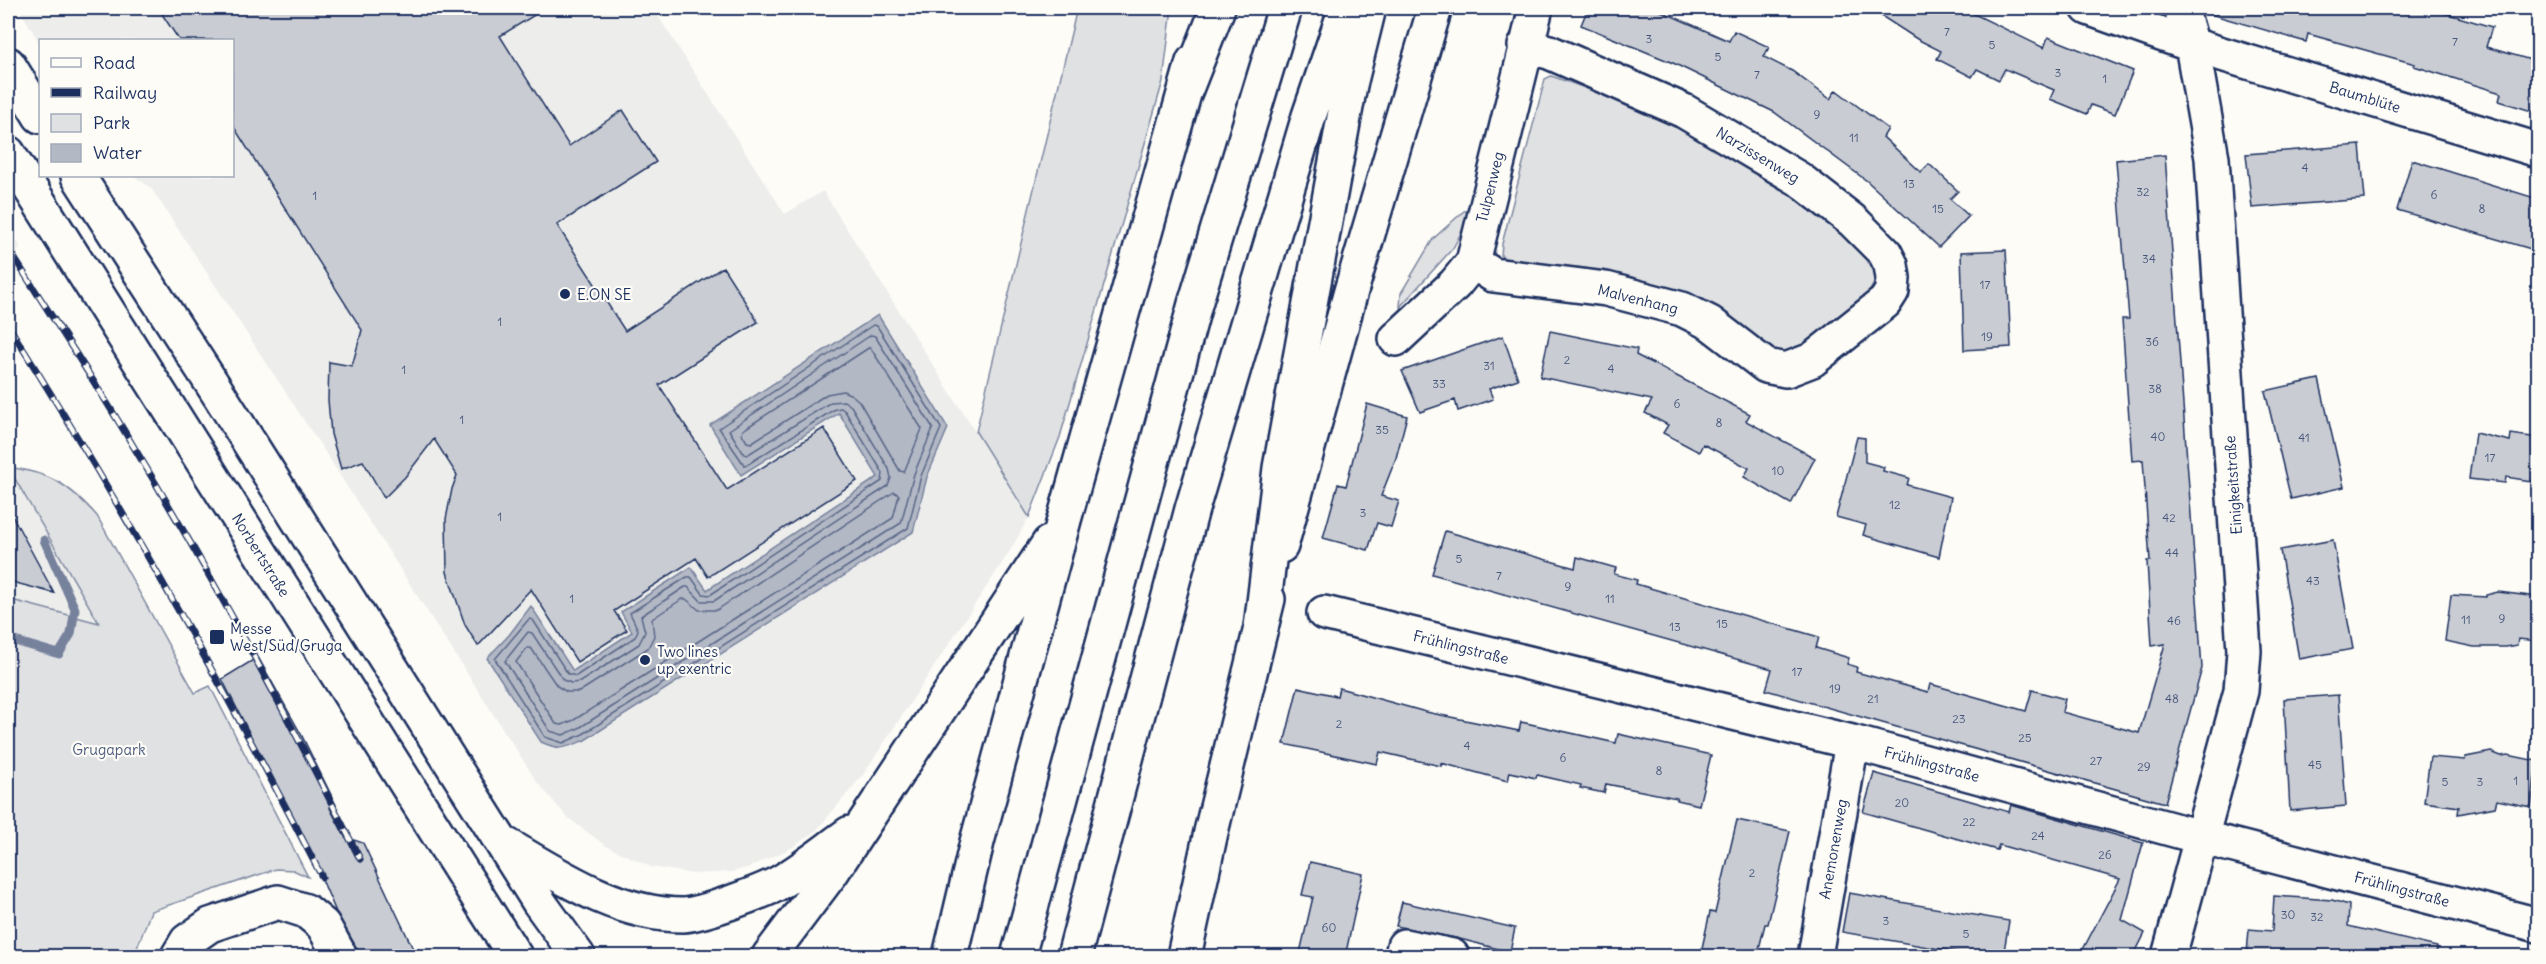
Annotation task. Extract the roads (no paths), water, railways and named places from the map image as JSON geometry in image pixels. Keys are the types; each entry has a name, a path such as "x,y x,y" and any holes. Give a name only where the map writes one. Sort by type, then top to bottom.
{"main road":[{"path":"950,957 980,831 1064,520 1186,89 1206,8"},
{"path":"1186,89 1218,8"},
{"path":"1018,957 1192,315 1285,8"},
{"path":"1074,957 1192,509 1309,116 1346,8"},
{"path":"1260,628 1280,468 1350,85 1369,8"},
{"path":"1184,957 1211,832 1304,456 1435,8"},
{"name":"Tulpenweg","path":"1396,339 1455,284 1473,262 1536,8"},
{"name":"Baumblüte","path":"2088,8 2192,45 2538,150"},
{"name":"Einigkeitstraße","path":"2169,957 2241,691 2244,651 2212,158 2192,45 2181,8"},
{"name":"Narzissenweg","path":"1525,46 1549,52 1684,111 1799,178 1853,220 1885,253 1892,265 1893,278 1892,291 1885,302 1850,330"},
{"path":"8,64 39,114"},
{"name":"Norbertstraße","path":"8,153 515,957"},
{"path":"79,177 539,902 578,957"},
{"name":"Malvenhang","path":"1473,262 1493,275 1606,289 1682,309 1710,323 1766,366 1786,369 1812,360 1850,330"},
{"path":"769,957 832,872 1064,520"},
{"name":"Frühlingstraße","path":"1324,613 1852,742 2200,837 2538,925"},
{"name":"Anemonenweg","path":"1815,957 1852,742"},
{"path":"502,843 582,889 636,909 685,915 715,907 775,885 863,824"},
{"path":"178,957 187,940 210,925 278,902 306,911 323,925 340,957"},
{"path":"1402,957 1404,946 1452,957"}],"water":[{"path":"878,315 948,428 927,477 913,532 585,740 563,747 554,747 541,742 487,658 509,635 531,606 573,671 632,632 621,612 691,567 707,590 878,477 839,413 741,475 710,425"}],"waterway":[{"path":"8,639 59,654 71,634 75,609 44,540"}],"railway":[{"path":"8,248 102,395 192,546 278,701 360,859"},
{"path":"8,325 91,460 171,597 322,877"}],"place":[{"name":"E.ON SE","path":"565,294"},
{"name":"Messe West/Süd/Gruga","path":"217,637"},
{"name":"Two lines up exentric","path":"645,660"}],"park label":[{"name":"Grugapark","path":"109,749"}]}
